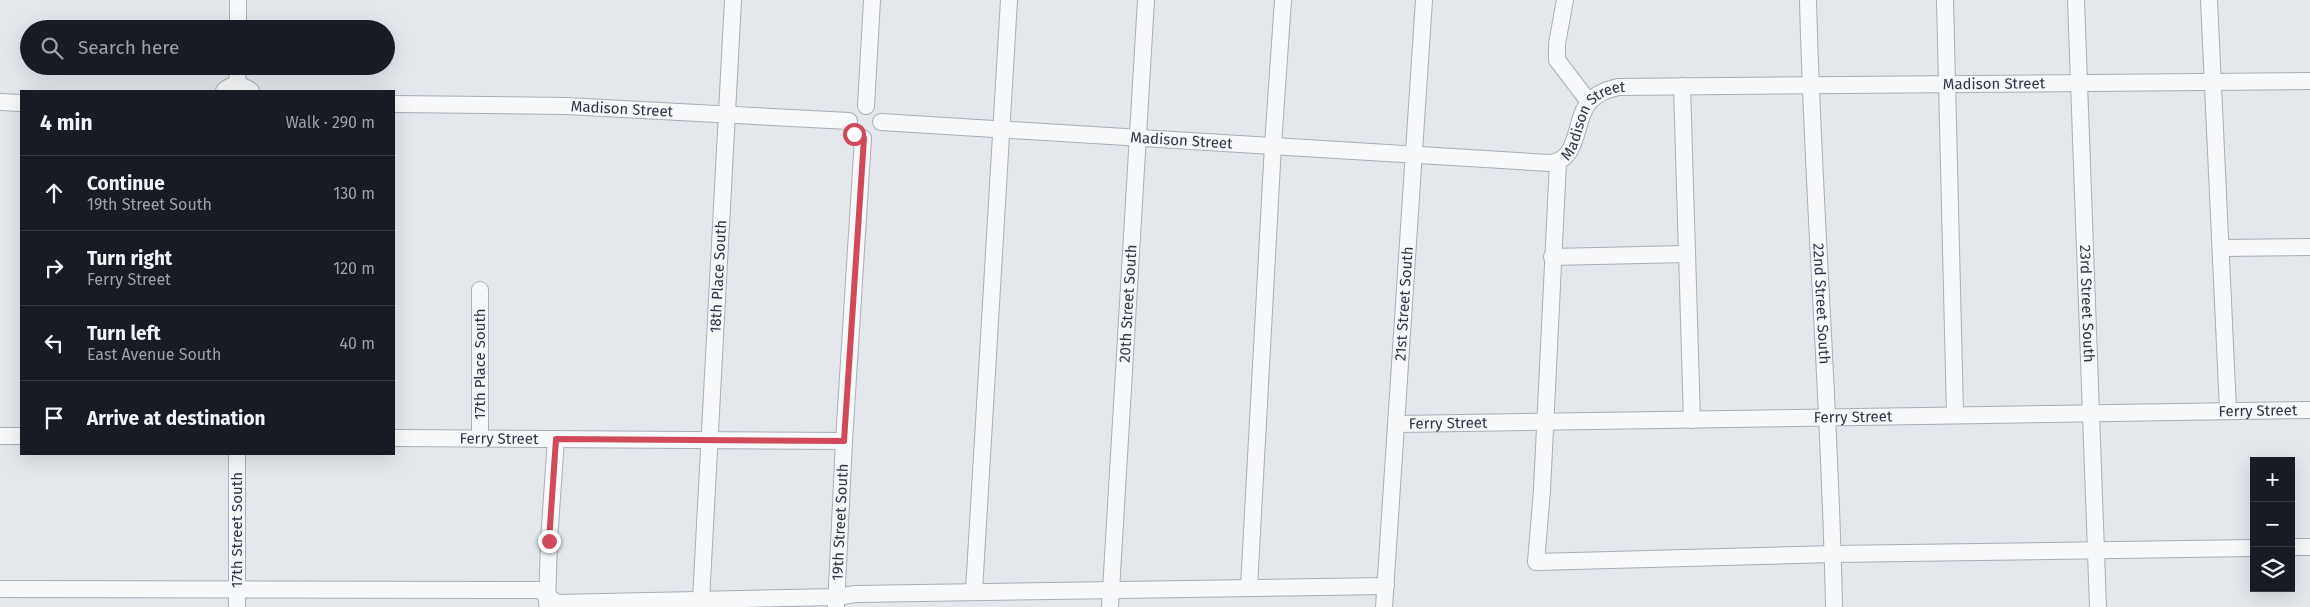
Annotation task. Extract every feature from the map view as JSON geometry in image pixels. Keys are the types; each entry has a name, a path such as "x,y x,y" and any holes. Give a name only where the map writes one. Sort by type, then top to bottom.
{"street":[{"path":"238,0 238,20"},
{"name":"18th Place South","path":"701,600 733,0"},
{"path":"866,106 872,0"},
{"path":"974,592 1009,0"},
{"name":"20th Street South","path":"1110,607 1146,0"},
{"path":"1249,587 1273,145 1284,0"},
{"name":"21st Street South","path":"1384,607 1398,424 1424,0"},
{"path":"1565,0 1557,44 1557,60 1589,102"},
{"name":"22nd Street South","path":"1808,0 1810,85 1828,416 1834,607"},
{"path":"1945,0 1955,414"},
{"name":"23rd Street South","path":"2076,0 2098,607"},
{"path":"2209,0 2228,410"},
{"path":"237,89 238,75"},
{"name":"Madison Street","path":"881,122 1558,162 1569,153 1589,102 1601,92 1618,87 2212,84 2310,81"},
{"path":"1682,86 1685,254 1692,420"},
{"path":"0,102 20,103"},
{"name":"Madison Street","path":"395,104 566,106 849,121"},
{"path":"866,106 875,109 881,122 878,132 869,138 854,134 849,121 856,108 866,106"},
{"name":"19th Street South","path":"837,602 844,441 864,138"},
{"path":"1558,162 1542,490 1536,562 1833,554 2250,548"},
{"path":"2221,248 2310,247"},
{"path":"1552,257 1685,254"},
{"name":"17th Place South","path":"480,290 480,439"},
{"name":"Ferry Street","path":"1398,424 2310,410"},
{"path":"0,436 20,436"},
{"name":"Ferry Street","path":"395,438 844,441"},
{"path":"547,602 556,439"},
{"name":"17th Street South","path":"237,607 238,455"},
{"path":"2295,547 2310,547"},
{"path":"547,602 701,600 837,602 855,594 1386,586"},
{"path":"0,589 540,590 547,602"}],"route":[{"path":"549,541 556,439 844,441 864,138 854,134"}]}
